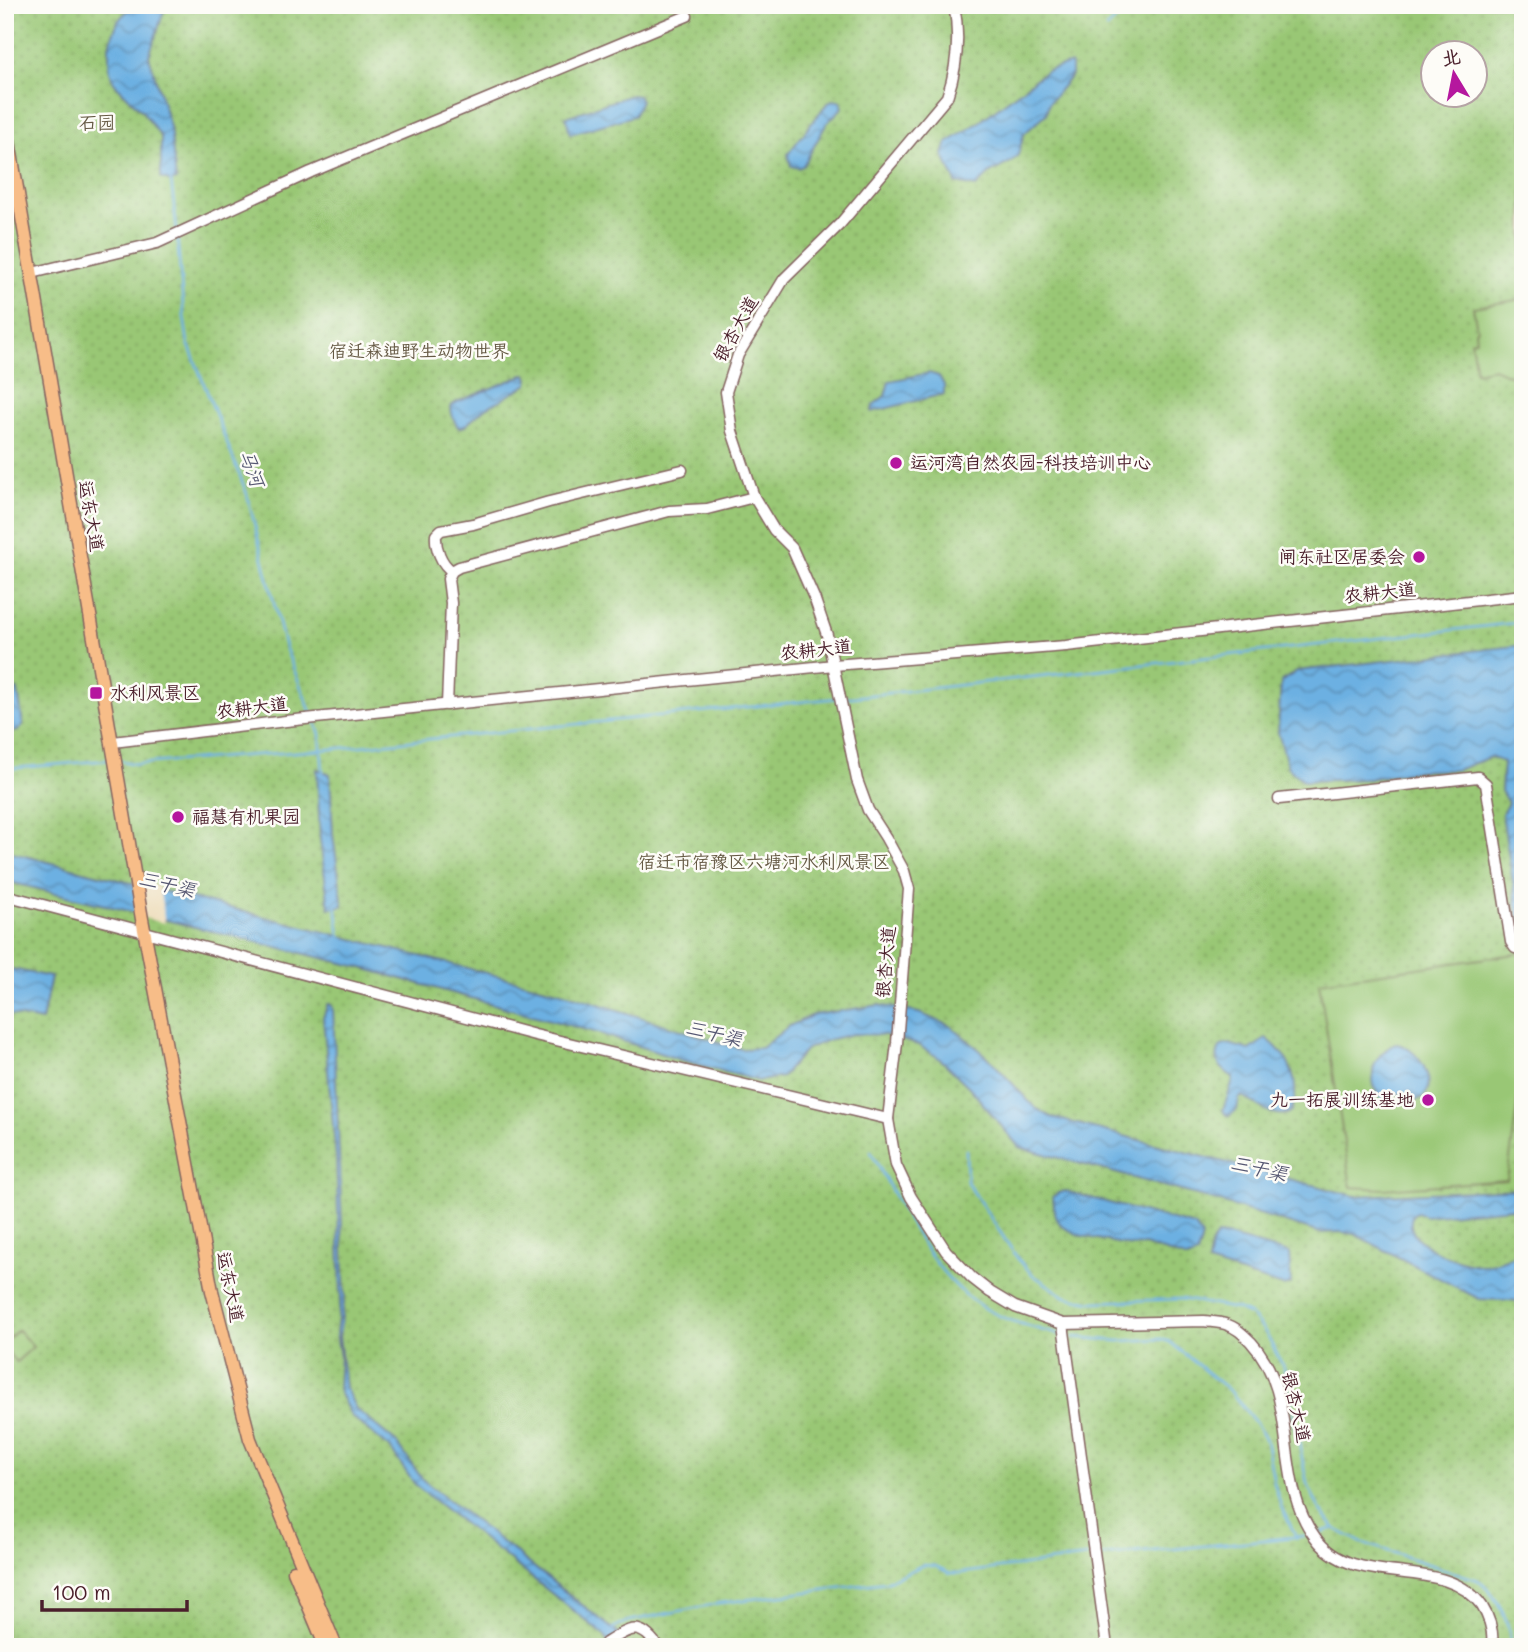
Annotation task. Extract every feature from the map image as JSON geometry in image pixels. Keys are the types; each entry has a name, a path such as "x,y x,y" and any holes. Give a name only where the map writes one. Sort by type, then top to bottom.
{"main road":[{"name":"运东大道","path":"5,118 203,1284 220,1361 245,1446 326,1647"},
{"name":"运东大道","path":"143,927 212,1291 229,1362 250,1439 336,1647"}],"street":[{"name":"银杏大道","path":"954,5 956,73 947,97 840,224 784,279 738,355 726,392 732,431 754,497 774,530 792,548 815,600 827,635 858,780 868,810 904,872 909,889 888,1119 895,1165 911,1197 946,1251 972,1278 1015,1307 1063,1324 1204,1321 1225,1323 1235,1328 1266,1360 1276,1384 1291,1471 1300,1507 1313,1536 1328,1552 1354,1564 1433,1577 1475,1596 1491,1626 1492,1647"},
{"path":"32,273 157,243 311,172 687,16"},
{"path":"452,571 446,568 435,543 436,535 441,530 682,470"},
{"path":"447,705 451,603 448,579 452,571 669,512 707,509 754,497"},
{"name":"农耕大道","path":"113,742 286,721 834,665 1066,646 1523,595"},
{"path":"1279,799 1478,777 1482,779 1486,784 1511,942 1523,949"},
{"path":"5,895 143,927 535,1035 888,1119"},
{"path":"1063,1324 1107,1647"},
{"path":"604,1645 626,1630 634,1629 642,1630 658,1647"}],"green space":[{"name":"宿迁市宿豫区六塘河水利风景区","path":"5,5 1523,5 1523,1647 5,1647"},
{"path":"1523,299 1523,381 1494,368 1476,372 1471,341 1476,340 1477,329 1473,307"},
{"name":"九一拓展训练基地","path":"1523,953 1523,1065 1507,1180 1383,1189 1351,1187 1319,982"},
{"path":"18,1330 33,1347 16,1362 5,1350 5,1342"}],"water":[{"path":"132,5 166,5 149,56 170,127 176,180 171,182 161,178 161,137 142,111 112,79 109,67 109,45 118,21"},
{"path":"1071,64 1071,76 1049,103 1046,114 1024,134 1018,155 1011,162 990,173 976,187 956,183 943,154 947,143 1046,71"},
{"path":"631,95 638,96 641,100 634,116 570,134 566,117"},
{"path":"832,100 840,101 843,107 827,123 803,166 791,166 788,154"},
{"path":"929,373 939,376 944,385 944,394 872,412 873,405 885,396 889,381"},
{"path":"526,374 529,378 528,384 483,410 459,428 453,418 451,406"},
{"path":"1523,645 1522,940 1502,814 1508,803 1501,791 1503,762 1490,757 1457,770 1414,771 1369,779 1304,781 1288,768 1278,732 1281,682 1297,671"},
{"path":"5,687 18,690 23,725 17,731 5,734"},
{"path":"317,769 330,774 333,835 343,906 329,908 320,840"},
{"path":"5,851 558,991 741,1049 761,1048 789,1026 813,1015 879,1005 919,1013 951,1026 988,1057 1034,1107 1051,1117 1355,1196 1523,1189 1523,1303 1479,1299 1354,1234 1320,1233 1204,1197 1019,1147 969,1087 939,1058 918,1045 885,1035 853,1034 828,1040 806,1049 782,1077 759,1081 355,966 5,881","holes":["1513,1208 1518,1212 1521,1231 1512,1257 1487,1265 1458,1260 1433,1250 1414,1234 1411,1224 1413,1214 1418,1212 1425,1216"]},
{"path":"7,968 51,977 42,1021 5,1014"},
{"path":"328,1004 333,1008 345,1296 339,1336 345,1387 356,1409 397,1443 423,1480 619,1634 628,1647 611,1647 604,1635 415,1485 390,1448 351,1416 338,1390 340,1356 336,1333 341,1296 336,1158 323,1018"},
{"path":"1266,1038 1282,1053 1292,1071 1295,1091 1291,1112 1272,1113 1242,1096 1237,1110 1229,1116 1225,1114 1223,1110 1233,1077 1219,1064 1218,1051 1221,1046 1229,1044 1250,1050"},
{"path":"1396,1044 1413,1053 1426,1071 1428,1091 1422,1097 1411,1101 1400,1093 1383,1099 1376,1091 1373,1080 1375,1063 1384,1051"},
{"path":"1065,1191 1195,1226 1202,1237 1197,1255 1188,1259 1144,1245 1131,1246 1078,1235 1062,1226 1055,1214 1053,1197"},
{"path":"1217,1235 1289,1253 1291,1284 1283,1286 1208,1263 1211,1245"}],"pier":[{"path":"134,880 159,886 165,923 140,917"}],"waterway":[{"path":"1107,28 1131,5"},
{"name":"马河","path":"171,181 177,230"},
{"name":"马河","path":"177,236 188,343 247,494 285,647 312,715"},
{"path":"844,698 1523,622"},
{"path":"122,761 136,764 321,750 838,698"},
{"name":"马河","path":"315,722 320,734 323,773"},
{"path":"5,769 108,760"},
{"name":"马河","path":"336,905 340,937"},
{"path":"966,1150 967,1182 1018,1259 1033,1275 1066,1297 1091,1302 1182,1299 1237,1309 1250,1315 1264,1330 1284,1368 1307,1483 1318,1506 1334,1528 1360,1542 1478,1580 1502,1610 1510,1637 1510,1647"},
{"path":"871,1152 920,1240 951,1281 988,1310 1059,1335"},
{"path":"1073,1337 1119,1341 1161,1339 1170,1342 1231,1392 1266,1440 1282,1509 1297,1538"},
{"path":"1321,1532 1334,1528"},
{"path":"1103,1556 1304,1536"},
{"path":"613,1629 629,1621 720,1603 886,1582 923,1565 935,1566 950,1573 961,1573 1087,1557"}],"place":[{"name":"运河湾自然农园-科技培训中心","path":"896,463"},
{"name":"闸东社区居委会","path":"1419,557"},
{"name":"水利风景区","path":"96,693"},
{"name":"福慧有机果园","path":"178,817"},
{"name":"九一拓展训练基地","path":"1428,1100"}],"park label":[{"name":"石园","path":"97,123"},
{"name":"宿迁森迪野生动物世界","path":"419,351"}],"water label":[{"name":"三干渠","path":"167,884"},
{"name":"三干渠","path":"714,1033"},
{"name":"三干渠","path":"1259,1168"}]}
